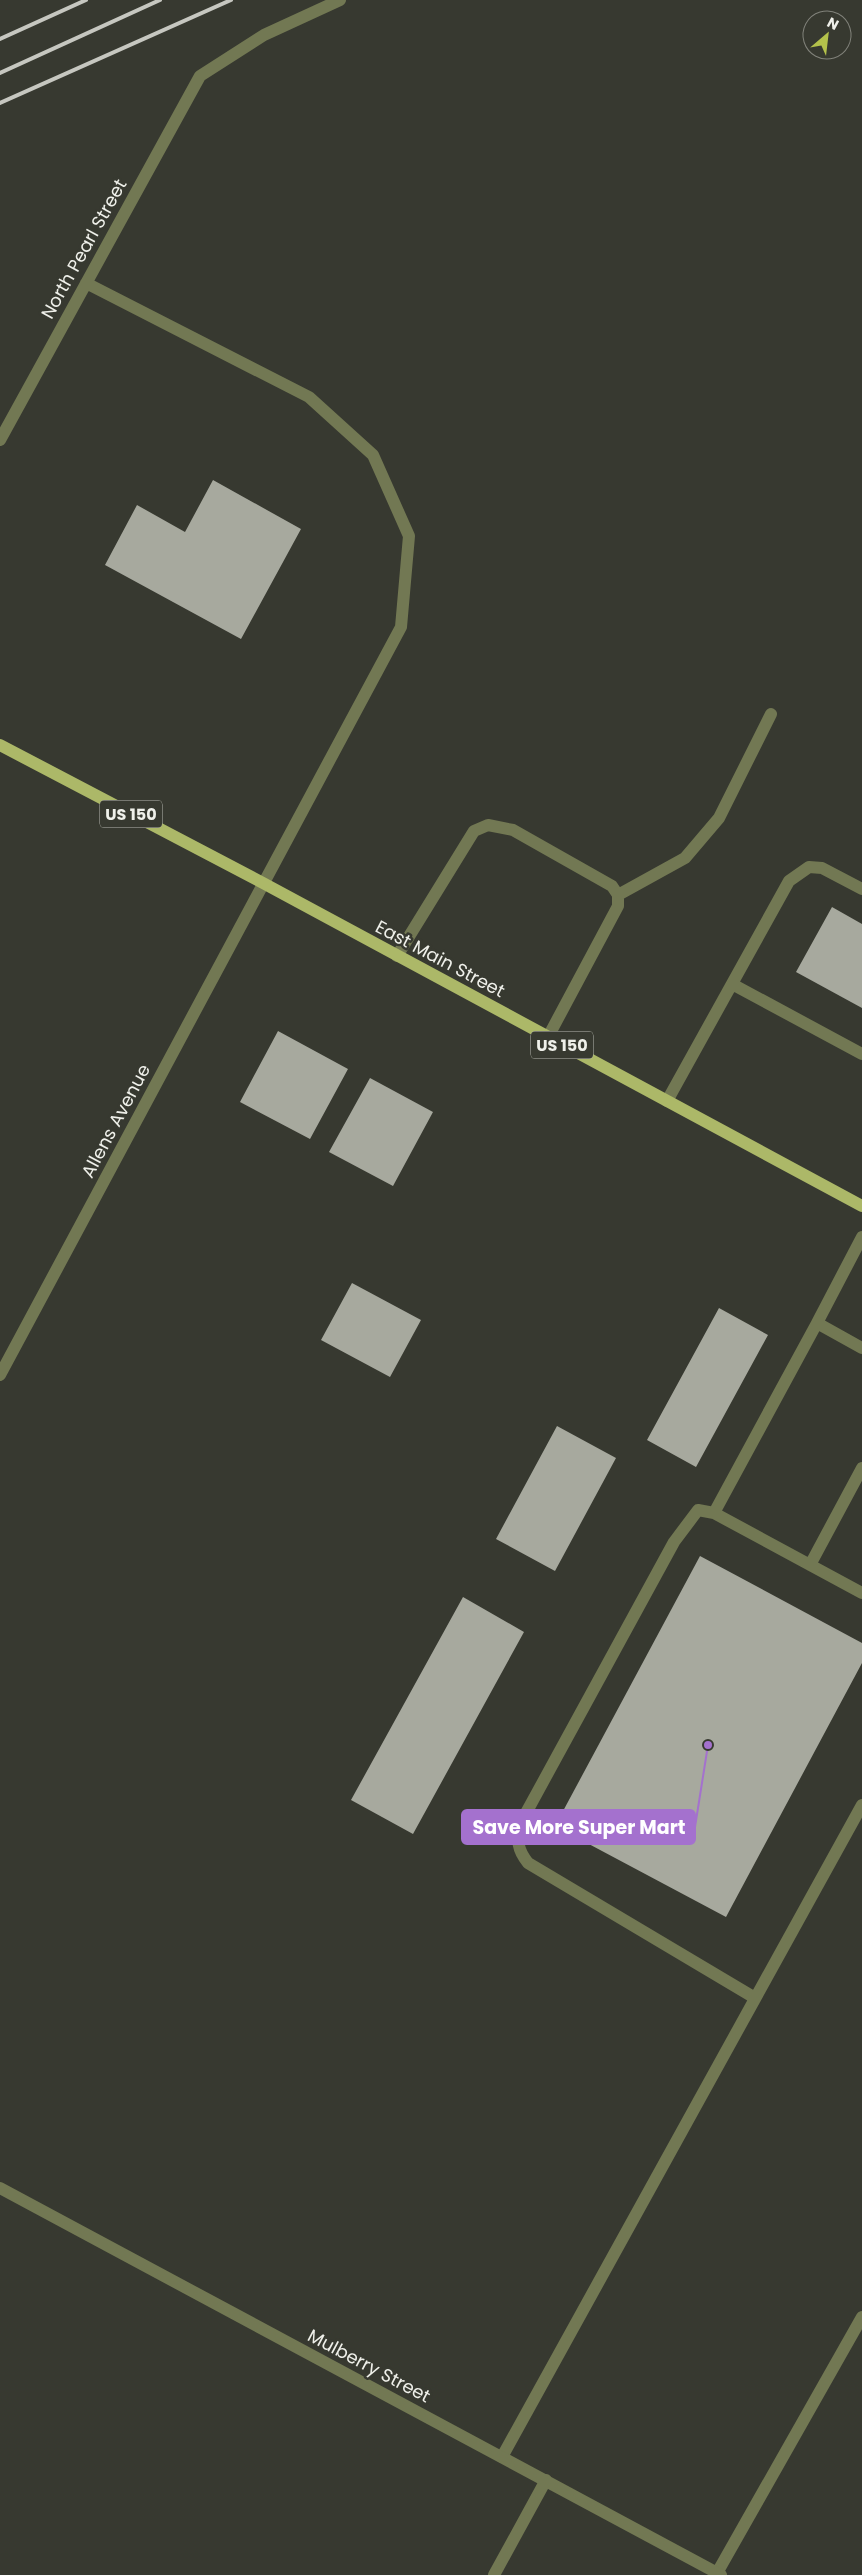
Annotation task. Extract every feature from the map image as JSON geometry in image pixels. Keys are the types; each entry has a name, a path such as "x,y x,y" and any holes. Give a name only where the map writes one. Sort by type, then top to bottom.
{"main road":[{"name":"East Main Street","path":"0,745 263,883 862,1206"}],"street":[{"name":"North Pearl Street","path":"0,440 200,76 264,35 340,0"},
{"name":"Allens Avenue","path":"0,1375 401,627 409,536 373,455 309,397 86,283"},
{"path":"618,894 685,858 719,818 772,714"},
{"path":"397,956 474,831 488,825 513,830 612,886 618,894 618,906 548,1037"},
{"path":"668,1101 789,881 809,867 822,868 862,889"},
{"path":"732,984 862,1054"},
{"path":"714,1513 862,1237"},
{"path":"817,1323 862,1348"},
{"path":"810,1565 862,1468"},
{"path":"755,1998 528,1863 520,1852 517,1842 520,1824 674,1542 698,1510 714,1513 862,1593"},
{"path":"502,2457 862,1805"},
{"name":"Mulberry Street","path":"0,2188 719,2574"},
{"path":"719,2574 862,2317"},
{"path":"494,2575 546,2480"}],"building":[{"path":"213,480 301,529 241,639 105,565 137,505 185,532"},
{"path":"832,907 862,924 862,1008 796,972"},
{"path":"278,1031 348,1069 310,1139 240,1102"},
{"path":"370,1078 433,1112 393,1186 329,1152"},
{"path":"352,1283 421,1320 390,1377 321,1340"},
{"path":"719,1308 768,1335 696,1467 647,1440"},
{"path":"557,1426 616,1458 555,1571 496,1539"},
{"path":"700,1556 862,1643 862,1663 726,1917 555,1826"},
{"path":"463,1597 524,1632 413,1834 351,1800"}],"railway":[{"path":"0,39 86,0"},
{"path":"0,73 160,0"},
{"path":"0,103 231,0"}],"place":[{"name":"Save More Super Mart","path":"708,1745"}]}
